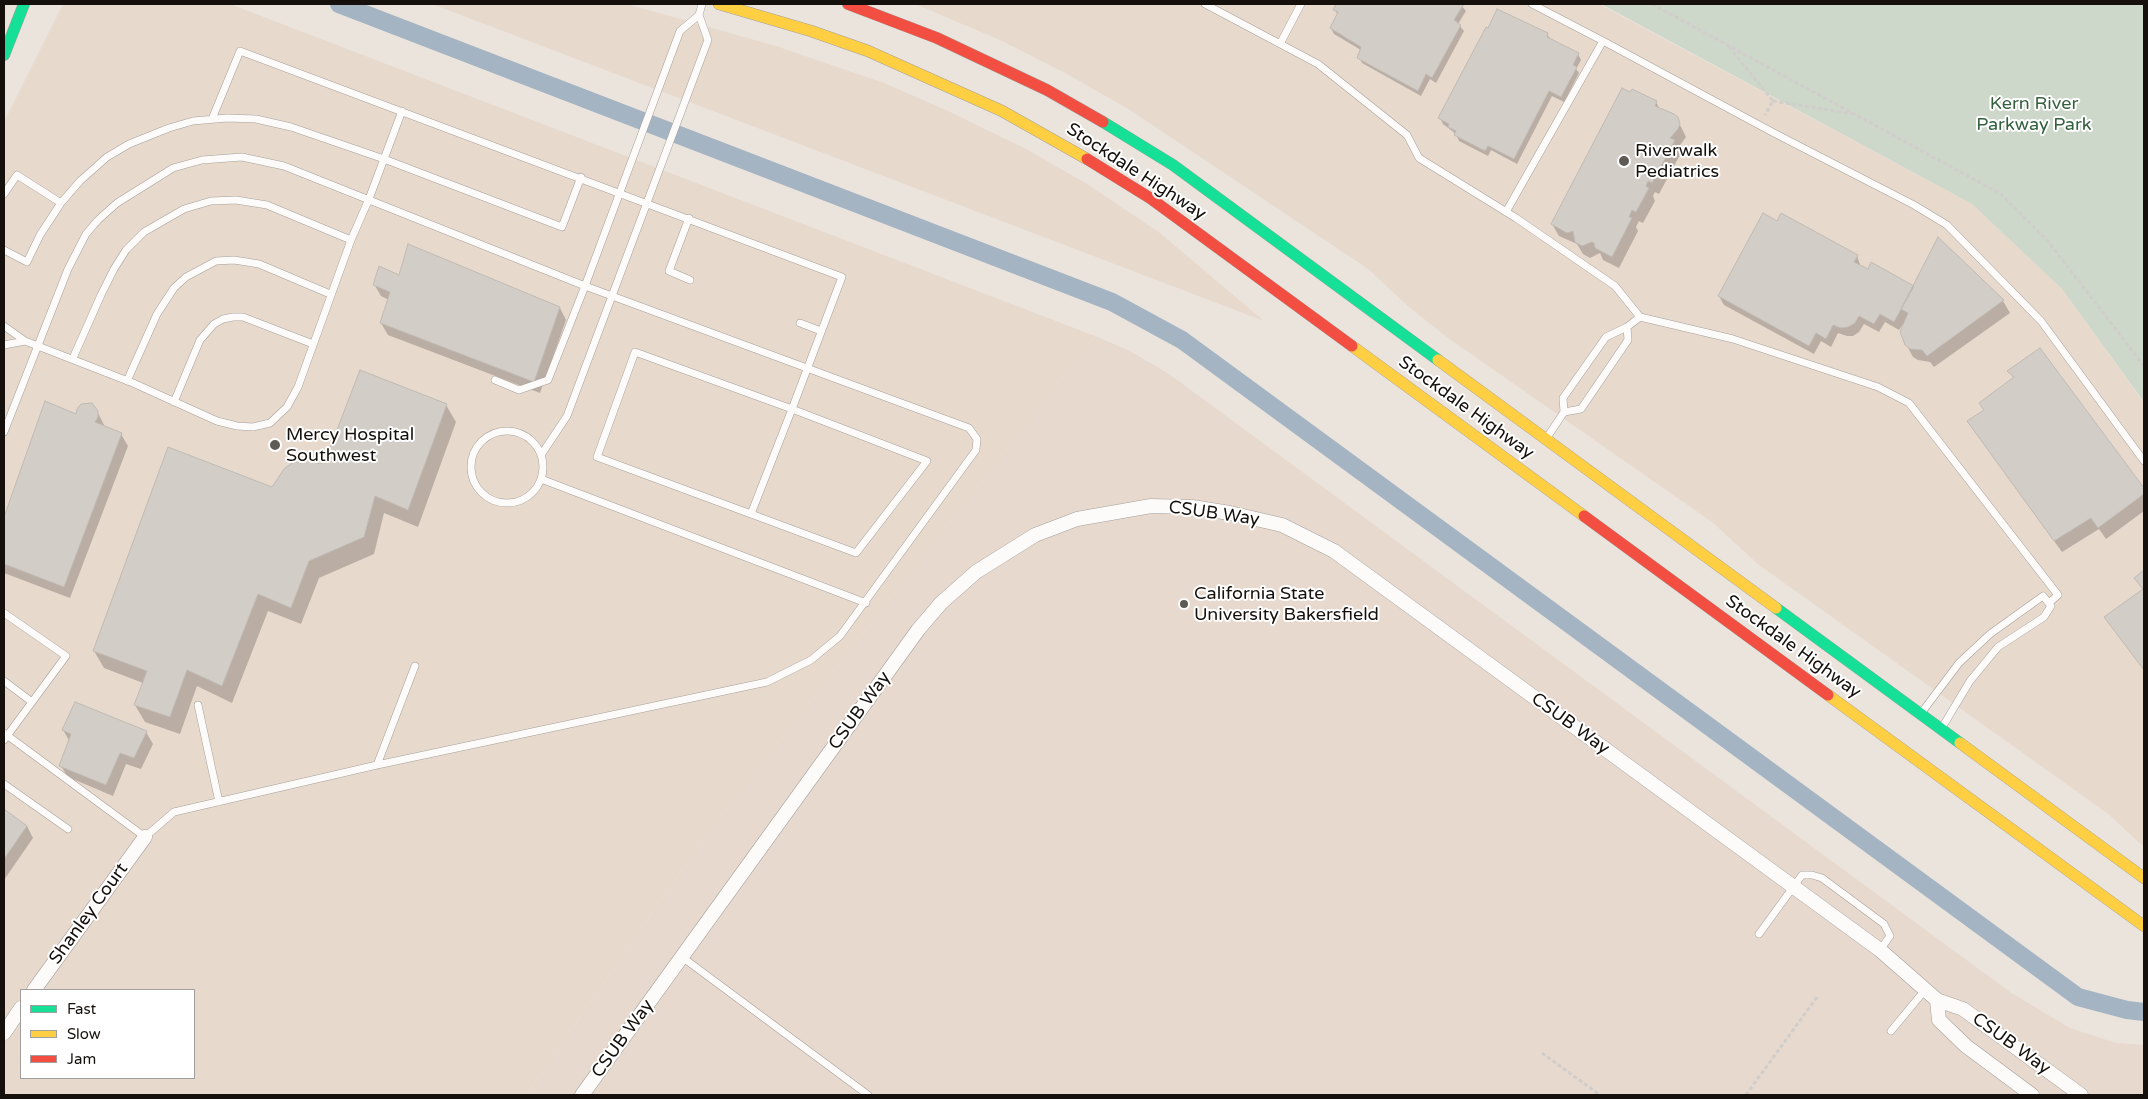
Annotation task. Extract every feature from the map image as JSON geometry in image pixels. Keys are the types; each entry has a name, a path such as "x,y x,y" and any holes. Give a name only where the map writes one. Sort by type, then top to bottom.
{"main road":[{"path":"4,55 24,4"},
{"name":"Stockdale Highway","path":"720,4 811,31 861,49 954,88 1062,144 1150,198 2144,926"},
{"name":"Stockdale Highway","path":"848,4 972,53 1047,90 1132,139 1186,174 2144,878"}],"street":[{"name":"CSUB Way","path":"582,1095 918,630 941,603 976,572 1035,535 1077,519 1118,510 1151,506 1192,507 1230,513 1282,525 1334,551 1880,950 1937,1000 1962,1009 2081,1095"},
{"name":"Shanley Court","path":"35,989 145,837"},
{"name":"CSUB Way","path":"1937,1000 1939,1020 1966,1046 2032,1095"},
{"path":"4,1033 20,1009"}],"lane":[{"path":"495,380 519,390 548,380 586,286 680,31 699,15 702,4"},
{"path":"1205,4 1280,42 1318,64 1407,135 1419,158 1506,212 1615,286 1640,317 1733,339 1878,387 1909,403 2058,595 2049,603"},
{"path":"1280,42 1301,4"},
{"path":"1532,4 1914,205 1947,225 2041,321 2144,461"},
{"path":"541,455 567,416 708,40 699,15"},
{"path":"1506,212 1603,41"},
{"path":"212,119 240,51 842,276 751,514"},
{"path":"4,326 25,341 73,358 217,421 237,426 253,427 270,422 287,407 298,387 330,294 369,199 402,111"},
{"path":"4,250 26,262 40,235 61,203 80,181 107,157 129,144 169,128 193,121 256,119 282,125 384,159 562,227 581,177"},
{"path":"4,432 68,269 86,234 98,220 117,202 173,168 202,160 242,156 284,166 612,296 969,428 977,438 976,450 866,603 840,636 811,660 767,682 377,765 174,812 145,837 5,736 66,656 4,613"},
{"path":"4,194 17,176 61,203"},
{"path":"73,358 100,295 126,250 144,232 184,209 211,201 236,200 267,205 351,240"},
{"path":"689,218 669,271 690,280"},
{"path":"127,381 157,314 174,288 186,277 216,261 234,260 259,264 330,294"},
{"path":"174,402 200,340 214,324 223,319 243,317 313,344"},
{"path":"1546,439 1564,412 1563,398 1606,337 1627,327 1640,317"},
{"path":"800,322 821,331"},
{"path":"1564,412 1581,409 1628,340 1627,327"},
{"path":"4,345 25,341"},
{"path":"635,352 792,409 927,461 856,553 751,514 597,457 635,352"},
{"path":"504,431 516,432 527,436 536,444 541,455 543,467 541,479 527,497 516,502 492,499 483,493 474,478 471,461 475,450 482,440 492,434 504,431"},
{"path":"541,479 866,603"},
{"path":"1921,714 1959,663 1990,634 2043,596 2051,606 2044,616 1998,647 1970,681 1941,729"},
{"path":"377,765 415,666"},
{"path":"4,681 32,702"},
{"path":"198,705 219,802"},
{"path":"4,784 68,829"},
{"path":"1759,934 1802,875 1812,874 1884,924 1890,936 1880,950"},
{"path":"682,957 868,1095"},
{"path":"1891,1031 1924,990"}],"path":[{"path":"1652,4 2001,194 2047,240 2144,366"},
{"path":"1727,44 1773,101 1857,115"},
{"path":"1765,115 1773,101"},
{"path":"1746,1095 1817,998"},
{"path":"1542,1053 1600,1095"}],"shaded area":[{"path":"63,4 230,4 1095,336 706,835 526,1095 4,1095 4,122"},
{"path":"432,4 627,4 776,46 884,83 946,110 1028,150 1087,184 1160,233 1264,321"},
{"path":"915,4 1599,4 1972,204 2062,289 2144,403 2144,847 2107,813 1759,565 1712,522 1448,338 1409,307 1368,269 1130,110 1067,74 1002,41"},
{"name":"California State University Bakersfield","path":"1095,336 1130,351 1169,374 2010,992 2070,1028 2116,1043 2144,1045 2144,1095 526,1095 706,835"}],"green space":[{"name":"Kern River Parkway Park","path":"1601,4 2144,4 2144,402 2062,289 1972,204"}],"building":[{"path":"1336,4 1464,4 1454,20 1461,25 1432,78 1426,74 1418,91 1357,58 1361,47 1330,28 1338,12 1333,10"},
{"path":"1497,9 1548,33 1547,37 1579,53 1573,65 1577,67 1561,97 1549,91 1514,159 1488,146 1485,151 1454,135 1456,131 1448,127 1449,124 1438,118"},
{"name":"Riverwalk Pediatrics","path":"1622,88 1630,92 1632,89 1657,101 1655,106 1674,114 1678,117 1680,124 1670,138 1675,140 1652,183 1648,181 1646,186 1649,188 1636,212 1632,210 1629,217 1632,218 1612,257 1595,248 1592,242 1582,246 1575,242 1573,231 1567,233 1551,224"},
{"path":"1763,213 1777,221 1781,213 1858,255 1854,262 1868,269 1871,262 1914,286 1894,322 1880,314 1874,324 1859,316 1855,323 1848,327 1841,328 1833,325 1826,339 1816,333 1809,346 1718,296"},
{"path":"1938,237 2004,300 1927,356 1922,350 1910,349 1905,345 1900,332 1908,313 1901,309"},
{"path":"408,244 560,307 534,382 380,323 390,292 373,285 379,266 399,275"},
{"path":"2040,348 2144,488 2144,494 2098,528 2091,518 2054,541 1967,421 1984,410 1979,403 2014,377 2007,371"},
{"path":"360,370 447,404 408,510 375,496 364,537 309,561 291,608 258,594 222,686 187,670 170,717 134,705 147,671 93,651 168,447 272,487 284,469 292,463 308,460 320,464 325,461"},
{"path":"45,401 76,414 81,404 92,403 98,411 98,417 95,422 122,433 64,587 4,564 4,517"},
{"path":"2144,570 2144,670 2104,617 2143,589 2134,578"},
{"path":"75,702 147,731 134,758 120,753 106,785 59,766 71,734 62,730"},
{"path":"4,809 27,826 4,859"}],"waterway":[{"path":"339,4 1112,302 1182,340 2078,997 2127,1010 2144,1012"}],"traffic: fast":[{"path":"4,55 24,4"},
{"path":"1103,122 1173,165 1438,360"},
{"path":"1776,608 1960,743"}],"traffic: slow":[{"path":"719,4 811,31 868,51 1002,111 1087,159"},
{"path":"1352,346 1584,516"},
{"path":"1438,360 1776,608"},
{"path":"1828,695 2144,926"},
{"path":"1960,743 2144,878"}],"traffic: jam":[{"path":"848,4 937,38 1047,90 1103,122"},
{"path":"1087,159 1150,198 1352,346"},
{"path":"1584,516 1828,695"}],"place":[{"name":"Riverwalk Pediatrics","path":"1624,161"},
{"name":"Mercy Hospital Southwest","path":"275,445"},
{"name":"California State University Bakersfield","path":"1184,604"}]}
